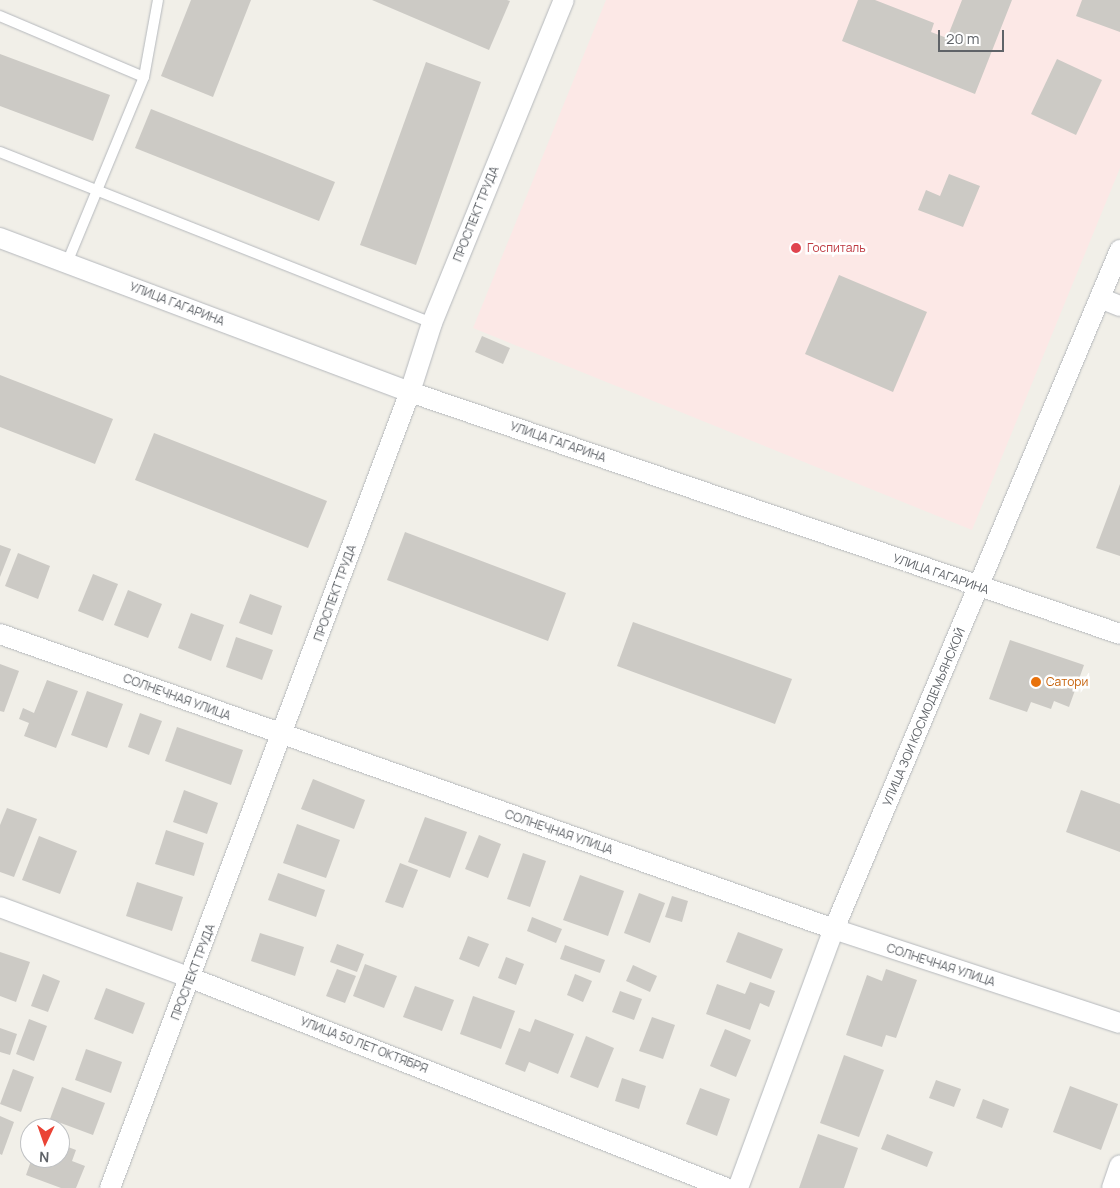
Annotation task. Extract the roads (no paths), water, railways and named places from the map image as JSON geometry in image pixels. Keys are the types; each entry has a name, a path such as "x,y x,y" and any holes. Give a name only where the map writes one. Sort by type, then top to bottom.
{"street":[{"name":"ПРОСПЕКТ ТРУДА","path":"110,1188 191,978 410,392 432,323 564,0"},
{"name":"УЛИЦА ГАГАРИНА","path":"0,238 410,392 1120,634"},
{"name":"УЛИЦА ЗОИ КОСМОДЕМЬЯНСКОЙ","path":"738,1188 834,929 1120,250"},
{"path":"1100,298 1120,306"},
{"name":"СОЛНЕЧНАЯ УЛИЦА","path":"0,634 834,929 1120,1023"},
{"name":"УЛИЦА 50 ЛЕТ ОКТЯБРЯ","path":"0,907 191,978 726,1188"},
{"path":"1112,1188 1120,1165"}],"lane":[{"path":"67,262 144,77 158,0"},
{"path":"0,16 144,77"},
{"path":"0,152 432,323"}],"place":[{"name":"Госпиталь","path":"796,248"},
{"name":"Сатори","path":"1036,682"}]}
